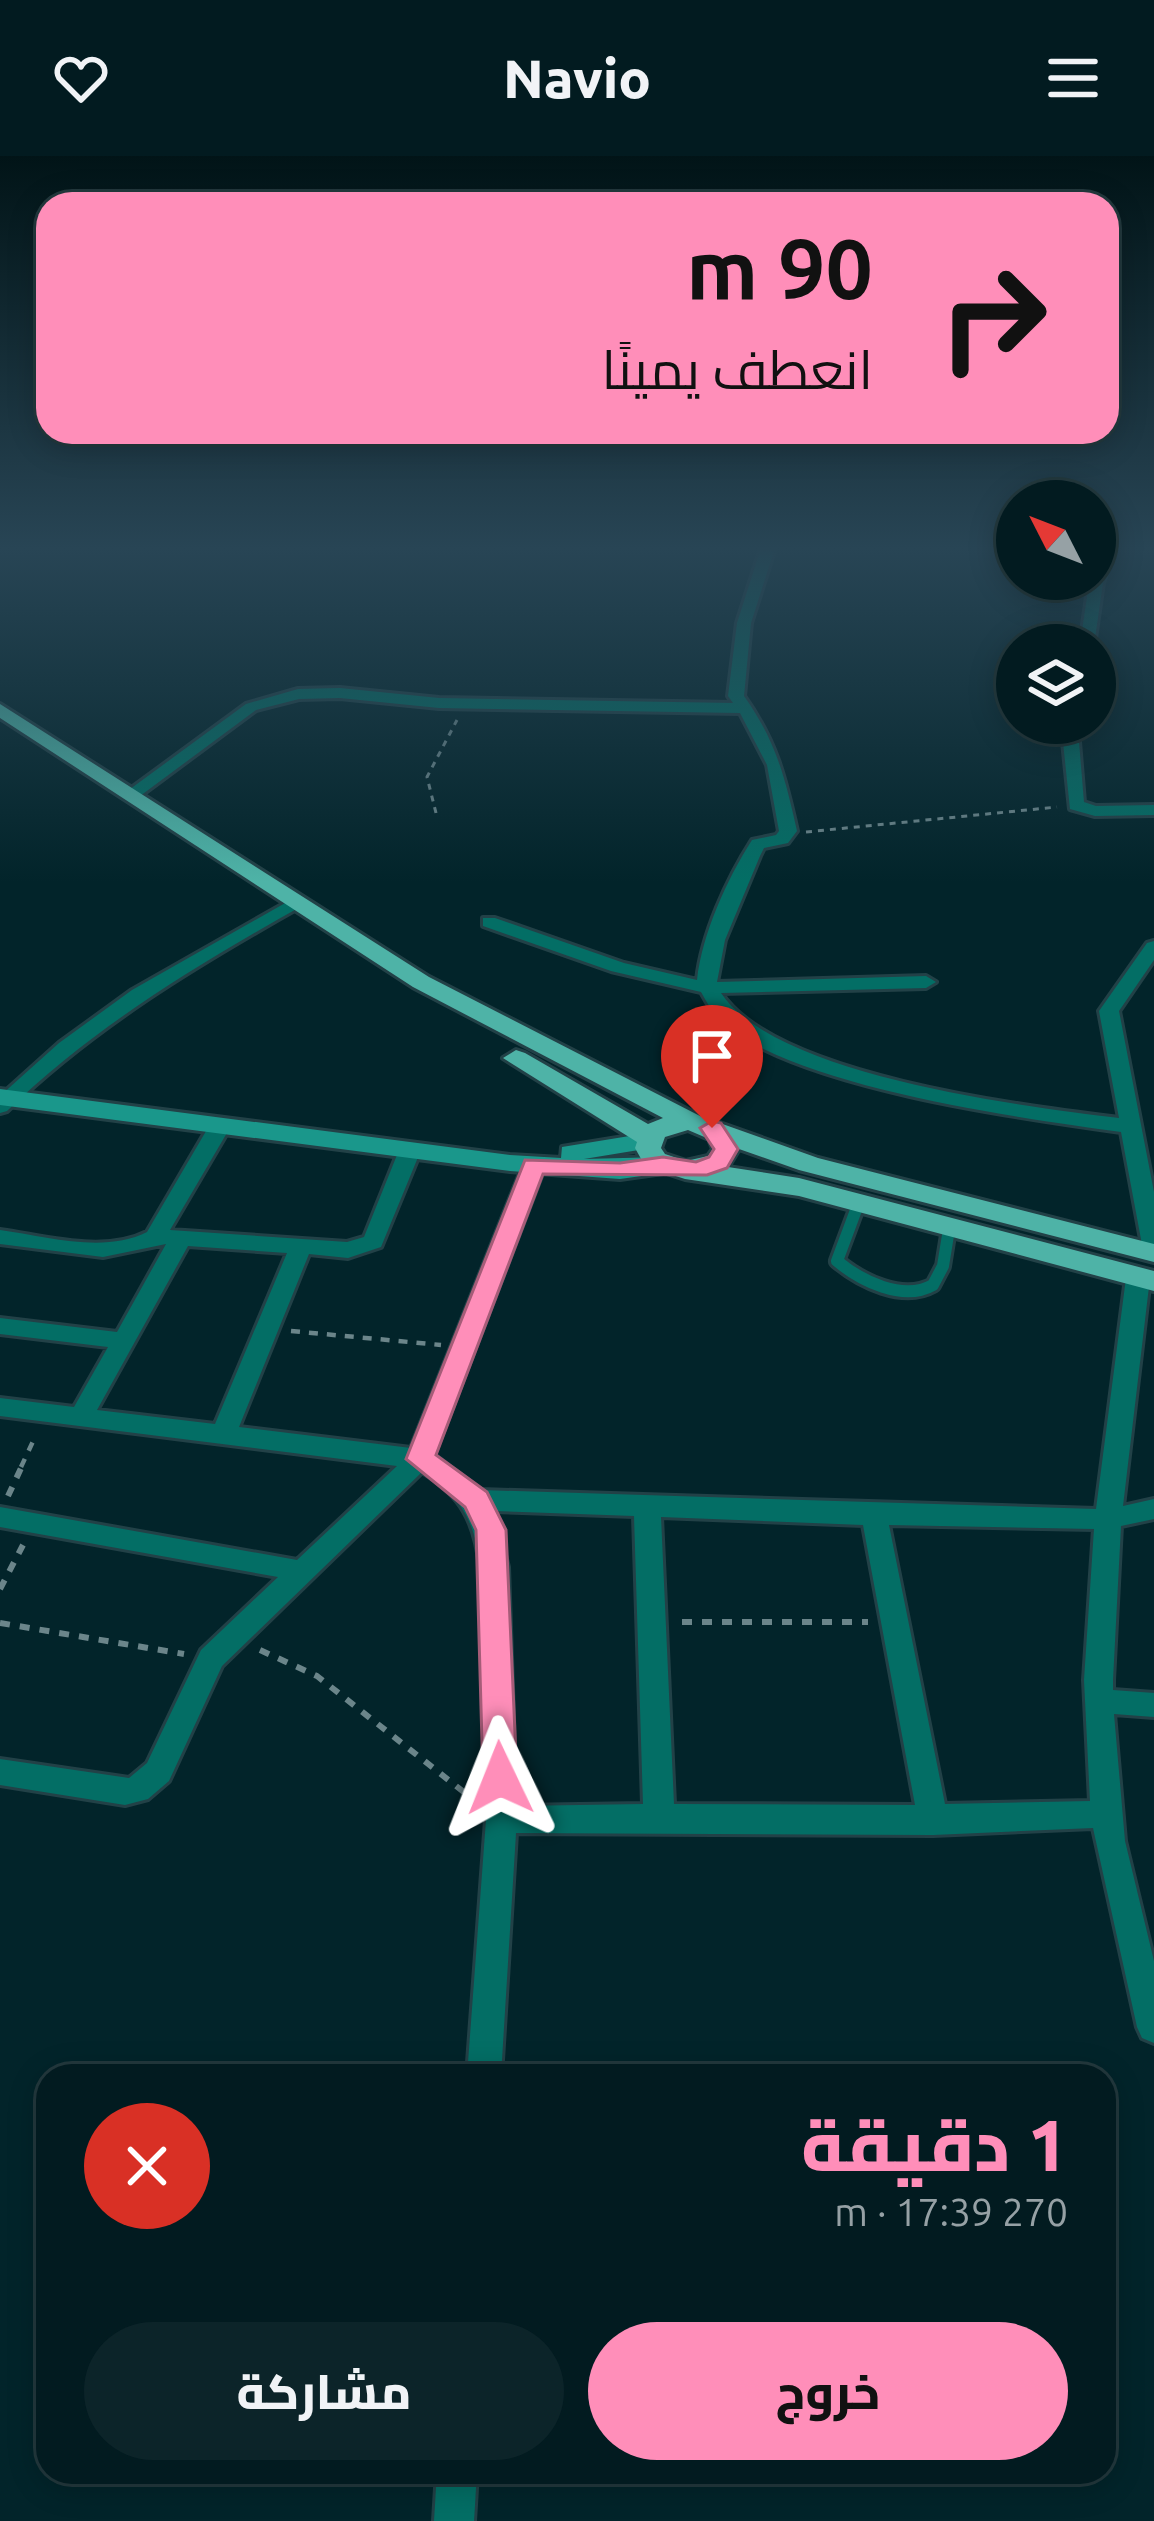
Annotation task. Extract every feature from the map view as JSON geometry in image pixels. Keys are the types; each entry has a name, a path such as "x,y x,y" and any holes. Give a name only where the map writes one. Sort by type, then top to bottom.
{"main road":[{"path":"0,710 130,795 284,909 465,1008 691,1122 809,1164 1150,1265"},
{"path":"0,729 462,1028 614,1112 653,1148 698,1170 860,1202 949,1229 1150,1265"},
{"path":"653,1148 670,1124 691,1122"},
{"path":"698,1170 724,1156 720,1134"}],"street":[{"path":"740,661 736,696 775,764 788,831 782,839 754,849 709,967 707,988 740,1024 856,1074 984,1107 1127,1126"},
{"path":"130,795 251,707 278,697 340,693 468,703 743,708"},
{"path":"1071,744 1076,805 1095,811 1154,810"},
{"path":"5,1095 117,1011 284,909"},
{"path":"490,922 618,967 707,988 926,982"},
{"path":"1154,947 1109,1011 1150,1265 1108,1519 1099,1701 1106,1814 1154,2027"},
{"path":"5,1095 534,1166 620,1170 653,1148"},
{"path":"5,1095 522,1153 653,1148"},
{"path":"0,1238 119,1250 141,1247 155,1237 220,1126"},
{"path":"155,1237 348,1250 373,1241 410,1150"},
{"path":"0,1772 124,1792 137,1790 158,1772 211,1658 420,1459 534,1166"},
{"path":"82,1415 181,1238"},
{"path":"224,1433 301,1246"},
{"path":"0,1326 124,1341"},
{"path":"0,1408 420,1459 476,1500 491,1530 494,1567 501,1820 485,2064"},
{"path":"476,1500 1108,1519 1154,1509"},
{"path":"647,1504 659,1815"},
{"path":"0,1514 301,1570"},
{"path":"874,1515 933,1822"},
{"path":"1099,1701 1154,1705"},
{"path":"501,1820 659,1815 933,1822 1106,1814"},
{"path":"454,2521 456,2484"}],"lane":[{"path":"860,1202 841,1240 837,1261 862,1280 917,1293 928,1289 938,1281 949,1229"}],"path":[{"path":"436,813 427,777 430,766 468,703"},
{"path":"788,831 854,831 1076,805"},
{"path":"267,1328 464,1347"},
{"path":"0,1514 47,1412"},
{"path":"0,1589 33,1523"},
{"path":"652,1622 894,1622"},
{"path":"0,1624 211,1658 258,1649 317,1676 501,1820"}],"route":[{"path":"500,1778 491,1530 476,1500 444,1472 420,1459 534,1166 620,1170 663,1165 698,1170 724,1156 725,1141 712,1128"}]}
